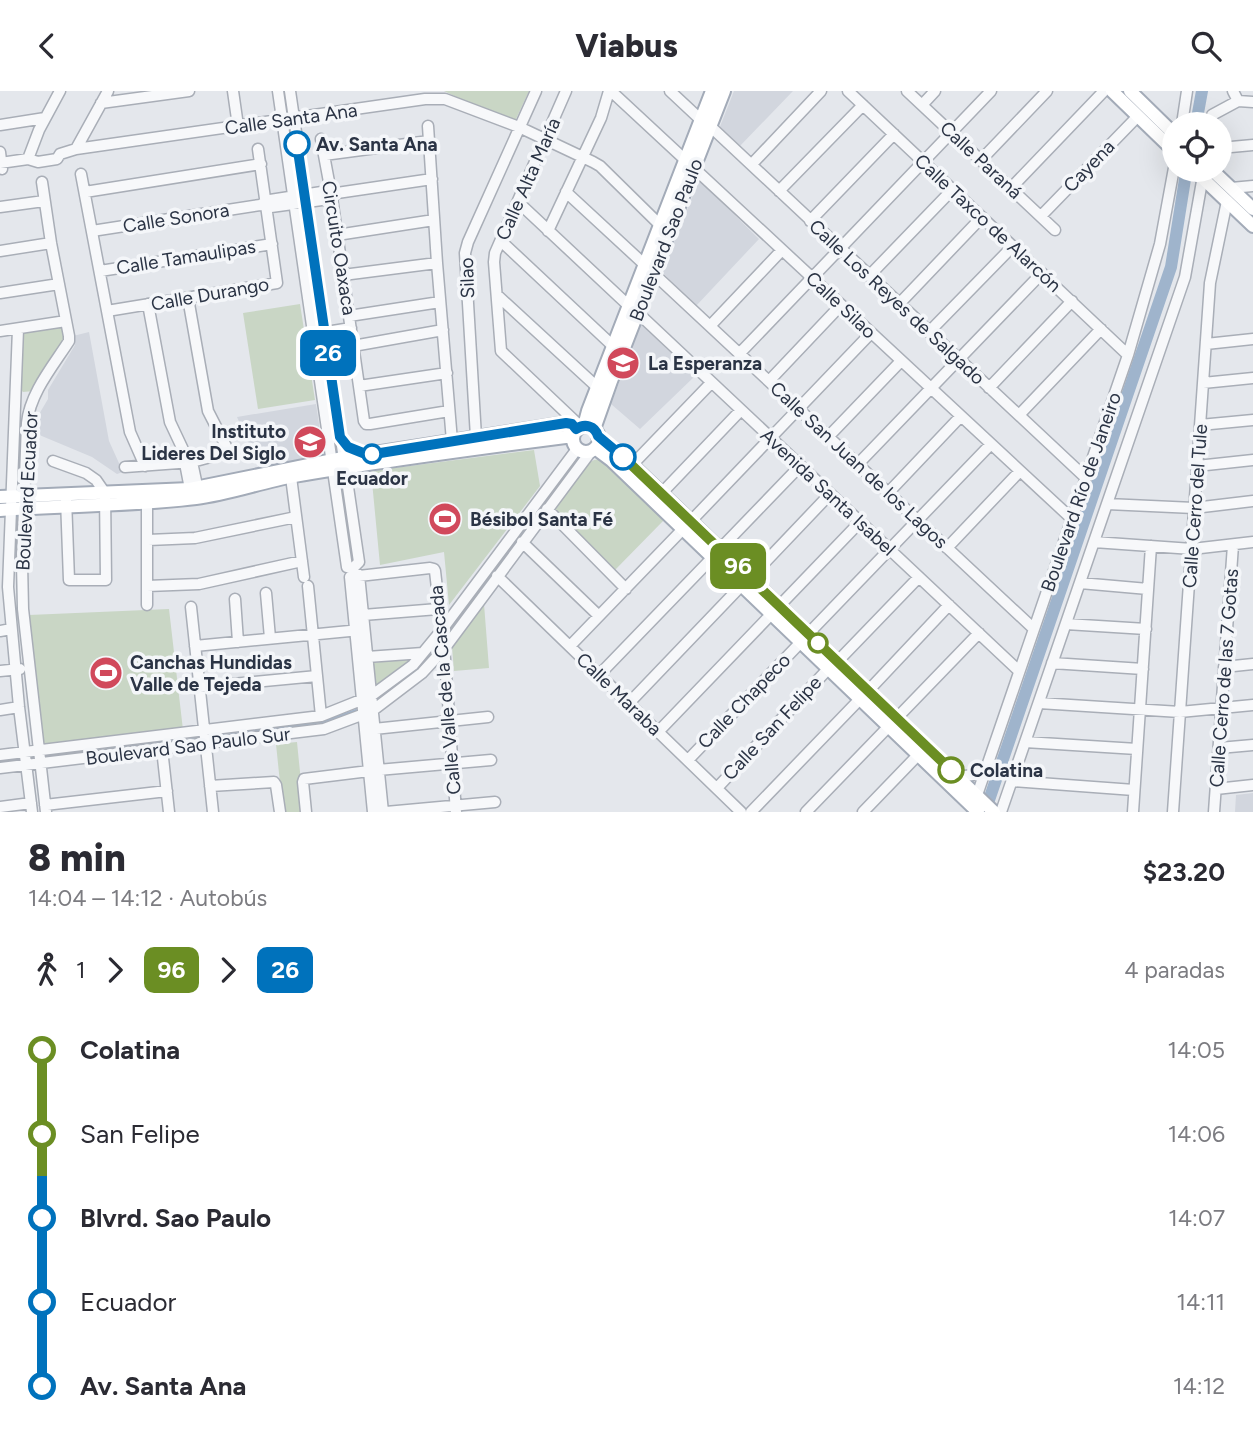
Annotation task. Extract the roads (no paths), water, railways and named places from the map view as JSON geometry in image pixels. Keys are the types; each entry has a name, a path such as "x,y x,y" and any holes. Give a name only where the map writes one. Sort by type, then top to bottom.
{"main road":[{"name":"Boulevard Sao Paulo","path":"585,437 611,381 633,310 705,123 712,91"},
{"name":"Boulevard Sao Paulo","path":"705,123 724,91"},
{"path":"1112,91 1162,139"},
{"path":"1130,91 1162,122"},
{"name":"Boulevard Sao Paulo","path":"649,269 660,225 689,164"},
{"path":"1211,182 1253,226"},
{"path":"1220,182 1253,209"},
{"name":"Boulevard Sao Paulo","path":"585,437 597,387 613,346 633,310"},
{"path":"132,498 147,502 314,468 572,424 657,497 893,722 957,776 975,806"},
{"path":"585,437 632,465 657,497"},
{"path":"367,460 452,441 471,442"},
{"path":"11,503 194,493 290,477 314,468"},
{"path":"893,722 918,755 975,806 994,812"}],"street":[{"path":"28,159 60,91"},
{"path":"76,149 108,91"},
{"path":"102,103 189,91"},
{"path":"233,91 239,126"},
{"path":"278,91 328,437 338,464 348,487 359,562 353,568 347,567 337,498 338,464 340,437 289,91"},
{"name":"Silao","path":"471,442 465,253 536,91"},
{"name":"Calle Alta María","path":"566,91 495,253 497,295 501,351 585,437"},
{"path":"548,231 601,118 610,91"},
{"name":"Calle Silao","path":"610,91 1072,519"},
{"name":"Calle Los Reyes de Salgado","path":"670,91 752,164 1086,478"},
{"path":"752,164 821,91"},
{"name":"Calle Taxco de Alarcón","path":"848,91 1128,355"},
{"name":"Calle Paraná","path":"908,91 1055,230"},
{"path":"922,105 935,91"},
{"path":"739,354 992,91"},
{"path":"981,160 1047,91"},
{"path":"1011,188 1104,91"},
{"path":"1184,112 1187,91"},
{"name":"Calle Santa Ana","path":"1,162 57,159 60,154 76,149 282,121 425,95 445,99 519,127 600,166 660,225"},
{"path":"1220,112 1235,96 1253,102"},
{"path":"779,191 863,105"},
{"name":"Cayena","path":"1041,216 1138,116"},
{"path":"0,125 46,118"},
{"path":"428,126 452,441"},
{"path":"810,221 894,134"},
{"name":"Circuito Oaxaca","path":"321,139 333,194 366,424 449,411"},
{"name":"Circuito Oaxaca","path":"324,155 429,141"},
{"path":"1232,147 1253,145"},
{"name":"Calle Durango","path":"107,311 277,283 258,149"},
{"path":"85,192 261,164"},
{"path":"82,174 130,432 145,466"},
{"name":"Calle Sonora","path":"92,232 432,179"},
{"name":"Boulevard Ecuador","path":"42,182 69,341 28,411 11,503 46,809"},
{"name":"Boulevard Río de Janeiro","path":"975,806 1128,355 1160,244 1171,182"},
{"name":"Boulevard Río de Janeiro","path":"1002,812 1185,277 1201,182"},
{"path":"1231,188 1253,186"},
{"path":"869,276 953,189"},
{"name":"Calle San Juan de los Lagos","path":"566,192 1034,629"},
{"path":"0,207 44,201"},
{"name":"Calle Cerro del Tule","path":"1173,812 1210,283 1227,201"},
{"name":"Avenida Santa Isabel","path":"518,202 1019,671"},
{"path":"899,304 982,217"},
{"path":"337,236 434,220"},
{"path":"500,241 613,346"},
{"path":"0,251 51,243"},
{"name":"Calle Tamaulipas","path":"100,271 272,244"},
{"path":"929,332 1013,246"},
{"path":"710,326 782,250"},
{"path":"343,275 437,263"},
{"path":"858,464 1042,273"},
{"path":"0,293 59,284"},
{"path":"497,295 597,387"},
{"path":"125,467 229,452 208,411 188,298"},
{"path":"989,388 1072,301"},
{"path":"349,316 440,302"},
{"path":"148,304 170,422 188,460 194,493"},
{"path":"769,381 841,305"},
{"path":"0,331 66,320"},
{"name":"Boulevard Ecuador","path":"18,328 11,503 4,588 5,630 15,669 32,808"},
{"path":"1018,415 1101,329"},
{"path":"314,337 443,330"},
{"path":"570,646 871,333"},
{"path":"1206,344 1253,339"},
{"path":"828,437 901,361"},
{"path":"359,386 447,373"},
{"path":"1203,383 1253,378"},
{"path":"632,465 711,383"},
{"path":"15,395 34,397"},
{"path":"657,497 741,410"},
{"path":"888,493 961,417"},
{"path":"1200,425 1253,420"},
{"path":"328,437 314,468 332,487 337,498"},
{"path":"340,437 348,447 367,460 353,474 348,487"},
{"name":"Boulevard Sao Paulo","path":"368,713 422,673 444,649 547,509 585,437"},
{"name":"Boulevard Sao Paulo","path":"367,698 413,665 585,437"},
{"name":"Calle Chapeco","path":"688,760 991,444"},
{"path":"1197,465 1253,460"},
{"path":"53,461 86,473 96,480 106,499 106,580 69,580 66,501"},
{"path":"599,675 800,466"},
{"path":"947,548 1020,471"},
{"path":"290,477 306,581 321,716"},
{"path":"629,703 830,494"},
{"path":"1107,504 1194,508 1253,501"},
{"path":"147,502 147,605"},
{"path":"547,509 626,589"},
{"path":"148,540 195,538 296,517"},
{"path":"658,732 860,522"},
{"path":"522,542 599,616"},
{"path":"1094,542 1192,549 1253,542"},
{"name":"Calle Cerro de las 7 Gotas","path":"1214,812 1233,545"},
{"path":"1133,812 1151,546"},
{"path":"147,586 199,584 302,561"},
{"name":"Calle Valle de la Cascada","path":"359,575 434,569 444,649 456,809"},
{"path":"367,698 367,657 360,630 350,579 359,575 363,615 360,630 374,770 384,812 456,809 495,802"},
{"name":"Calle Maraba","path":"497,576 741,812"},
{"name":"Calle San Felipe","path":"716,788 919,577"},
{"path":"1080,583 1148,589"},
{"path":"4,588 22,585"},
{"path":"266,593 270,638"},
{"path":"235,600 238,642"},
{"path":"751,812 950,605"},
{"path":"191,607 212,812"},
{"path":"363,615 438,609"},
{"path":"1066,624 1146,629"},
{"path":"195,646 360,630"},
{"path":"806,812 979,633"},
{"path":"367,657 423,653"},
{"path":"1052,663 1143,669"},
{"path":"1224,667 1253,664"},
{"path":"0,671 29,667"},
{"path":"200,687 317,676"},
{"name":"Boulevard Sao Paulo Sur","path":"0,755 321,716 367,698"},
{"path":"1039,703 1180,712 1253,705"},
{"path":"0,710 19,707"},
{"path":"368,713 374,729 373,812"},
{"name":"Boulevard Sao Paulo Sur","path":"0,768 324,729 368,713"},
{"path":"374,729 488,717"},
{"path":"1025,742 1137,749"},
{"path":"1219,748 1253,745"},
{"path":"162,749 169,812"},
{"path":"863,812 918,755"},
{"path":"306,812 304,779 491,760"},
{"path":"957,776 973,775 985,770"},
{"path":"1012,781 1134,790"},
{"path":"210,786 274,782 279,812"},
{"path":"1216,789 1253,786"},
{"path":"46,809 167,791"},
{"path":"0,807 32,808"}],"waterway":[{"path":"1198,112 1202,91"},
{"path":"989,800 1171,267 1185,182"},
{"path":"450,628 478,589"},
{"path":"375,700 416,669 433,650"},
{"path":"211,737 323,722 356,710"},
{"path":"106,749 197,739"},
{"path":"46,757 56,756"},
{"path":"0,762 18,760"}],"place":[{"name":"Av. Santa Ana","path":"297,144"},
{"name":"La Esperanza","path":"623,363"},
{"name":"Instituto Lideres Del Siglo","path":"310,442"},
{"name":"Ecuador","path":"372,454"},
{"name":"Bésibol Santa Fé","path":"445,519"},
{"name":"Canchas Hundidas Valle de Tejeda","path":"106,673"},
{"name":"Colatina","path":"951,770"}]}
